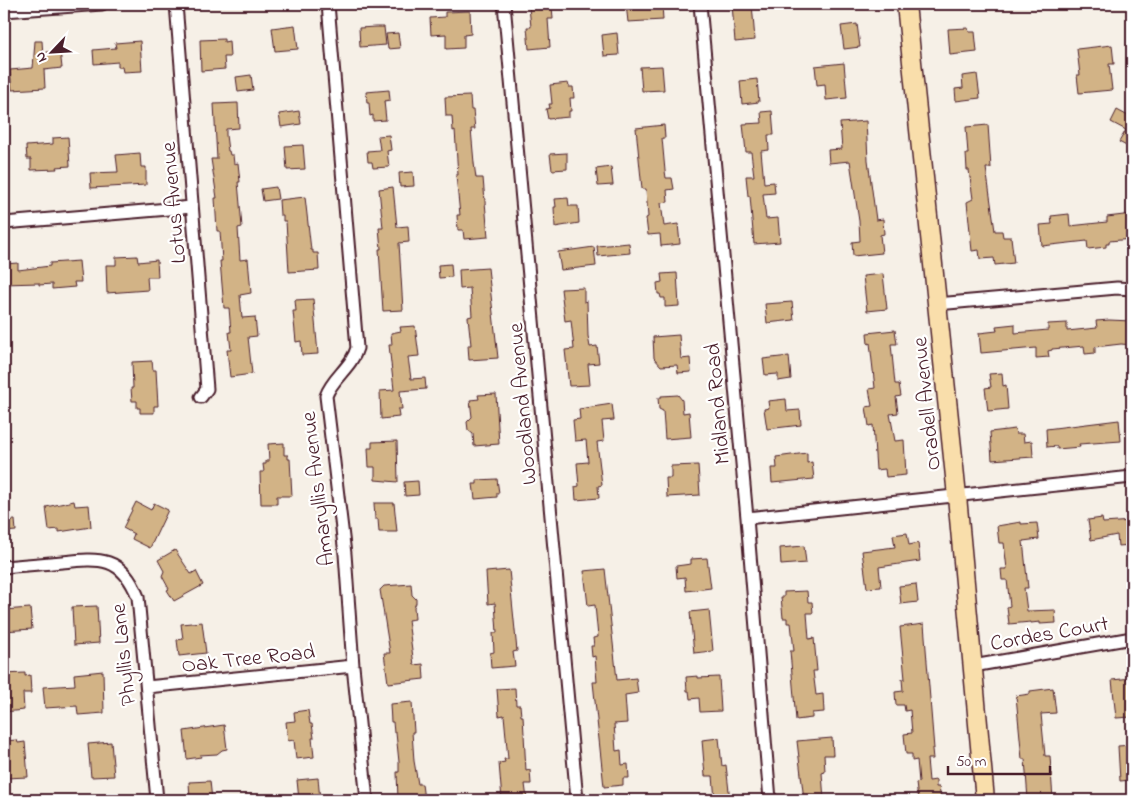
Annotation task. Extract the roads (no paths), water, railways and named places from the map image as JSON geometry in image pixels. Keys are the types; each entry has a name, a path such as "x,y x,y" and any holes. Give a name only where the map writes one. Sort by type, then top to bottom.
{"main road":[{"name":"Oradell Avenue","path":"906,4 957,496 985,800"}],"street":[{"path":"4,11 102,4"},
{"name":"Lotus Avenue","path":"176,4 207,389 201,398"},
{"name":"Amaryllis Avenue","path":"328,4 357,348 355,356 329,387 326,396 345,554 353,666 368,800"},
{"name":"Woodland Avenue","path":"504,4 577,800"},
{"name":"Midland Road","path":"700,4 747,518 770,800"},
{"path":"4,223 192,207"},
{"path":"937,304 1117,288 1132,289"},
{"path":"747,518 1132,477"},
{"name":"Phyllis Lane","path":"4,567 95,559 104,561 121,570 133,584 138,597 157,800"},
{"name":"Cordes Court","path":"973,666 1132,638"},
{"name":"Oak Tree Road","path":"146,687 353,666"}]}
